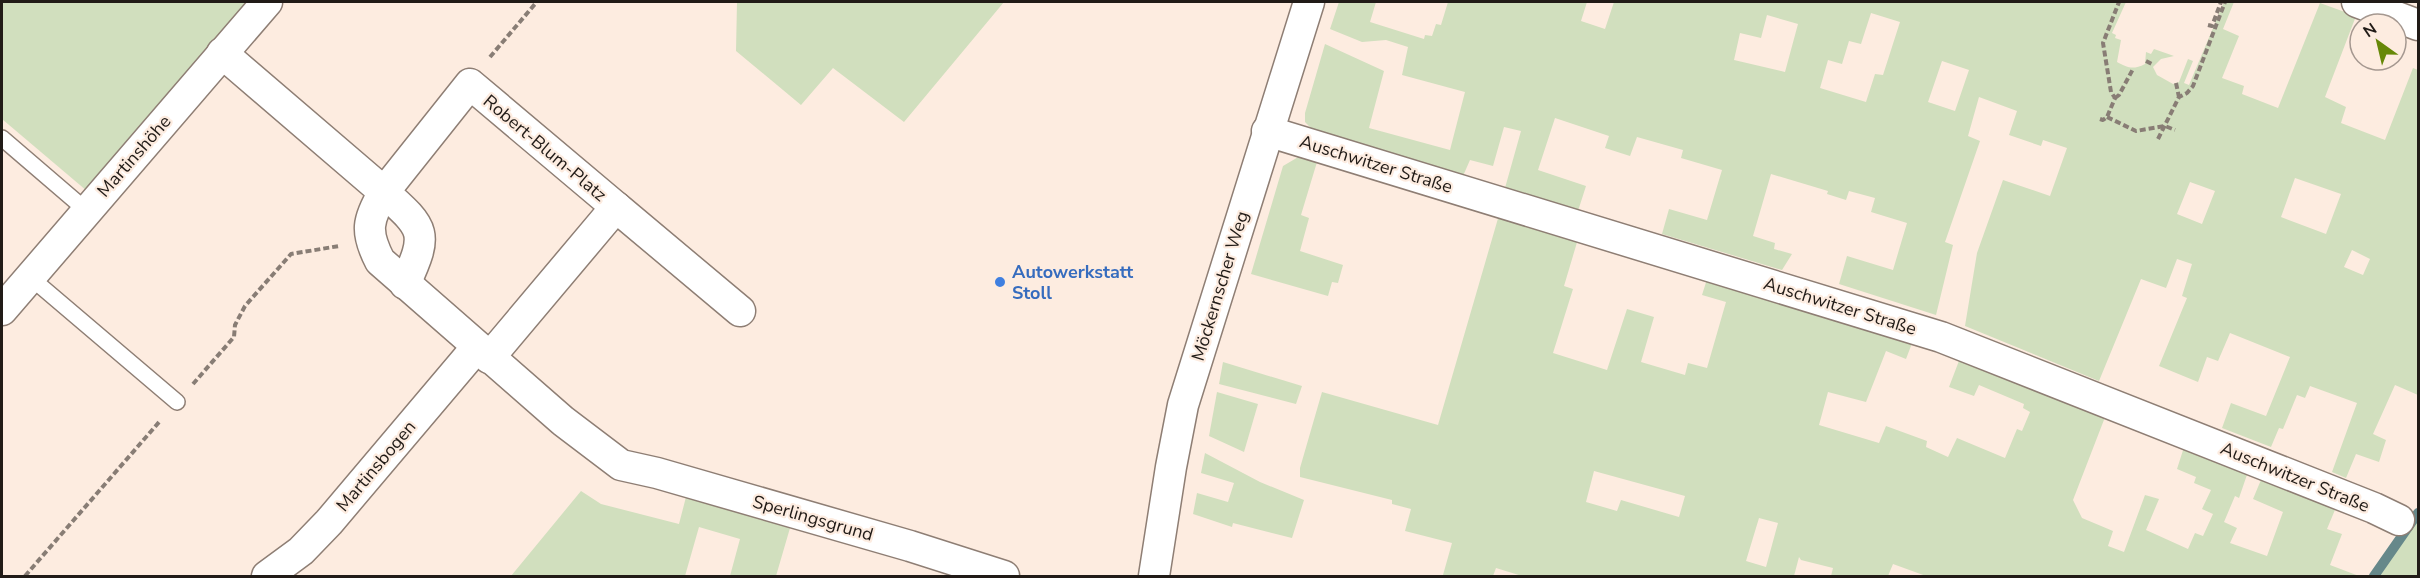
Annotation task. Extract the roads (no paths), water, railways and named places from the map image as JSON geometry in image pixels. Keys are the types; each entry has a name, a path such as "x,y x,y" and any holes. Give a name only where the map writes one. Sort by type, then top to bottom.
{"street":[{"name":"Martinshöhe","path":"2,310 267,2"},
{"name":"Möckernscher Weg","path":"1154,576 1183,405 1309,2"},
{"path":"2357,2 2418,26"},
{"path":"222,53 413,218 420,233 418,256 405,284 483,352"},
{"name":"Robert-Blum-Platz","path":"405,284 380,261 370,241 371,212 384,192 470,84 740,311"},
{"name":"Auschwitzer Straße","path":"1268,131 1941,337 2374,508 2399,520"},
{"name":"Robert-Blum-Platz","path":"483,352 616,207"},
{"name":"Sperlingsgrund","path":"483,352 563,422 621,465 657,473 898,542 1004,576"},
{"name":"Martinsbogen","path":"267,576 301,551 329,522 483,352"}],"lane":[{"path":"2,138 87,211"},
{"path":"30,277 177,402"}],"waterway":[{"path":"2374,576 2418,513"}],"place":[{"name":"Autowerkstatt Stoll","path":"1000,282"}]}
